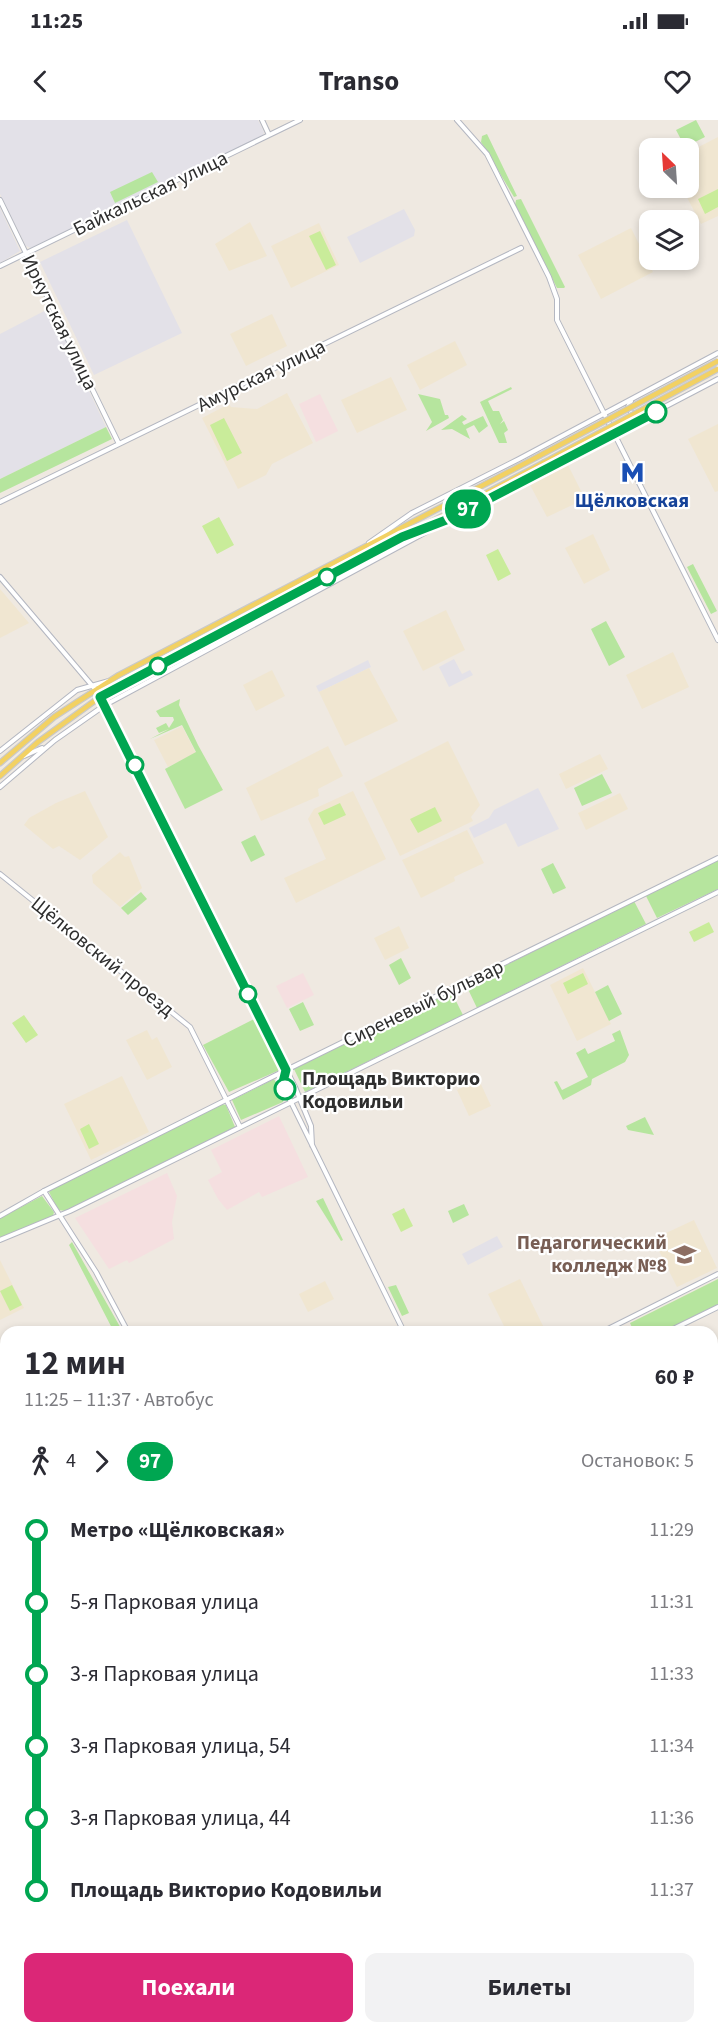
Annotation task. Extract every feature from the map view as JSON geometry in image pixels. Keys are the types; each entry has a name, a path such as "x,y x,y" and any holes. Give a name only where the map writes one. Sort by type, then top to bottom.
{"main road":[{"path":"0,763 93,687 718,361"},
{"path":"0,776 60,724 100,697 718,369"}],"street":[{"path":"262,120 269,135"},
{"name":"Байкальская улица","path":"0,266 300,120"},
{"path":"458,121 487,154 545,268 557,299 557,320 718,640"},
{"name":"Иркутская улица","path":"0,200 119,444"},
{"name":"Амурская улица","path":"0,502 521,248"},
{"path":"362,548 411,513 718,353"},
{"path":"0,787 48,746 105,705 454,517 718,379"},
{"path":"634,398 628,407 630,413 634,417 645,418"},
{"path":"402,537 454,517"},
{"path":"0,577 93,687 105,705 286,1070 311,1126 312,1145"},
{"path":"178,665 212,637"},
{"path":"0,751 63,700 93,687"},
{"path":"18,759 48,746"},
{"name":"Сиреневый бульвар","path":"0,1216 44,1191 227,1099 718,858"},
{"name":"Щёлковский проезд","path":"0,874 185,1022 200,1044 227,1099"},
{"name":"Сиреневый бульвар","path":"0,1240 60,1216 718,892"},
{"path":"286,1070 283,1082 291,1102 401,1326"},
{"path":"227,1099 240,1126"},
{"path":"44,1191 96,1272 125,1326"},
{"path":"614,1326 718,1274"},
{"path":"679,1326 718,1307"}],"shaded area":[{"path":"0,120 258,120 264,132 263,136 31,248 26,246 0,194"},
{"path":"718,137 718,216 701,224 699,210 694,210 687,198 699,198 699,147"},
{"path":"0,208 20,251 0,263"},
{"path":"404,209 415,230 414,236 360,263 347,237"},
{"path":"127,220 182,333 94,375 40,262"},
{"path":"250,222 267,256 229,271 215,244"},
{"path":"319,223 339,265 291,288 271,246"},
{"path":"631,228 639,244 639,270 652,270 653,272 601,299 578,255"},
{"path":"50,308 106,427 0,479 0,334"},
{"path":"272,314 287,346 246,366 230,334"},
{"path":"455,341 467,365 420,390 407,365"},
{"path":"391,377 407,410 357,433 341,400"},
{"path":"287,393 313,443 272,464 266,475 238,489 202,418 229,404 231,407 257,409"},
{"path":"320,394 338,431 316,442 299,404"},
{"path":"718,424 718,491 715,492 688,439"},
{"path":"568,465 585,499 547,517 530,485"},
{"path":"593,534 610,570 584,584 565,548"},
{"path":"0,589 29,623 0,638"},
{"path":"446,610 465,650 423,671 403,631"},
{"path":"673,652 689,687 642,709 626,675"},
{"path":"454,659 462,674 470,670 473,675 449,687 439,667"},
{"path":"368,660 371,667 319,692 316,686"},
{"path":"369,668 398,721 345,746 319,692"},
{"path":"272,670 285,696 256,711 243,685"},
{"path":"182,726 196,753 168,767 154,740"},
{"path":"448,741 480,805 471,817 473,821 400,856 364,783"},
{"path":"328,746 343,776 318,789 319,796 261,821 246,788"},
{"path":"600,754 608,769 566,789 559,774"},
{"path":"538,788 559,829 518,847 506,823 474,838 469,828 489,818 494,810"},
{"path":"85,791 108,837 80,860 59,846 53,849 24,825 29,818"},
{"path":"353,791 386,859 296,903 284,878 326,859 308,819 314,809"},
{"path":"620,793 628,809 586,830 578,813"},
{"path":"467,830 484,863 454,877 455,881 421,898 402,860"},
{"path":"120,852 125,857 129,856 142,888 120,907 93,883 92,875"},
{"path":"399,926 409,948 385,960 374,938"},
{"path":"583,968 611,1024 577,1041 550,985"},
{"path":"303,973 314,995 287,1008 276,986"},
{"path":"147,1030 152,1040 157,1037 172,1067 147,1080 126,1040"},
{"path":"122,1076 149,1132 91,1160 64,1104"},
{"path":"479,1080 491,1106 469,1116 457,1090"},
{"path":"279,1116 308,1177 262,1197 259,1192 227,1210 208,1180 222,1172 211,1150"},
{"path":"167,1173 177,1196 172,1222 174,1239 129,1263 127,1260 109,1269 75,1218"},
{"name":"Педагогический колледж №8","path":"694,1220 717,1268 677,1287 653,1239"},
{"path":"497,1236 503,1247 468,1265 462,1254"},
{"path":"0,1260 24,1308 0,1320"},
{"path":"520,1279 543,1326 504,1326 488,1294"},
{"path":"325,1281 334,1299 308,1312 299,1294"}],"green space":[{"path":"696,120 705,137 699,140 699,138 680,138 676,130"},
{"path":"487,134 517,196 514,197 481,142 482,136"},
{"path":"152,172 158,182 115,203 110,192"},
{"path":"718,189 718,207 705,214 698,199"},
{"path":"521,199 564,288 557,288 515,205 516,200"},
{"path":"320,231 336,265 326,270 309,236"},
{"path":"511,387 512,389 488,401 493,411 499,411 503,420 500,424 504,421 508,430 504,433 507,443 499,443 480,402"},
{"path":"418,394 440,399 445,415 449,418 426,431 432,422"},
{"path":"462,415 467,419 462,422 464,425 483,416 488,426 479,433 474,425 466,429 470,439 452,429 441,430"},
{"path":"224,418 242,453 227,461 210,425"},
{"path":"106,427 112,439 0,493 0,479"},
{"path":"219,517 234,545 217,554 202,526"},
{"path":"498,549 511,574 498,581 486,555"},
{"path":"693,564 717,611 711,614 687,567"},
{"path":"606,621 625,657 609,666 591,629"},
{"path":"180,699 179,705 223,790 185,809 165,769 196,752 182,725 150,739 169,729 159,733 156,728 166,723 169,728 174,720 173,717 160,717 156,711"},
{"path":"602,774 612,793 582,806 574,788"},
{"path":"340,803 346,815 324,825 318,813"},
{"path":"435,807 442,821 418,833 410,819"},
{"path":"255,835 265,855 251,862 241,842"},
{"path":"718,860 718,889 657,918 646,896"},
{"path":"553,863 566,888 553,894 541,869"},
{"path":"141,892 147,899 128,915 121,908"},
{"path":"634,901 646,924 477,1008 466,985"},
{"path":"709,922 714,932 694,942 689,932"},
{"path":"401,958 411,978 399,985 389,965"},
{"path":"583,973 588,984 568,994 563,983"},
{"path":"608,985 622,1014 609,1021 595,992"},
{"path":"451,991 463,1015 305,1092 294,1069"},
{"path":"303,1002 314,1025 300,1031 289,1009"},
{"path":"24,1015 38,1035 26,1043 12,1023"},
{"path":"256,1018 282,1069 229,1092 203,1045"},
{"path":"620,1030 629,1055 625,1062 592,1079 591,1085 563,1100 554,1082 557,1081 562,1090 588,1077 576,1053 585,1048 588,1054 615,1041 612,1034"},
{"path":"274,1079 284,1098 283,1102 241,1120 232,1100"},
{"path":"222,1104 226,1105 235,1127 66,1211 58,1210 49,1192 53,1188"},
{"path":"645,1117 654,1135 628,1130 626,1126"},
{"path":"89,1124 99,1144 89,1149 80,1129"},
{"path":"42,1196 54,1212 53,1216 0,1238 0,1218"},
{"path":"323,1198 343,1240 341,1241 316,1201"},
{"path":"464,1204 469,1215 453,1223 448,1211"},
{"path":"404,1208 413,1226 401,1232 392,1214"},
{"path":"72,1242 120,1326 111,1326 69,1245"},
{"path":"718,1279 718,1305 676,1326 631,1326 630,1323"},
{"path":"12,1285 22,1305 10,1311 0,1291"},
{"path":"396,1285 409,1313 402,1316 388,1287"}],"bus line":[{"name":"97","path":"285,1089 283,1082 286,1070 100,697 402,537 454,517 656,412"}],"place":[{"name":"Щёлковская","path":"632,472"},
{"name":"Площадь Викторио Кодовильи","path":"285,1089"},
{"name":"Педагогический колледж №8","path":"685,1254"}]}
